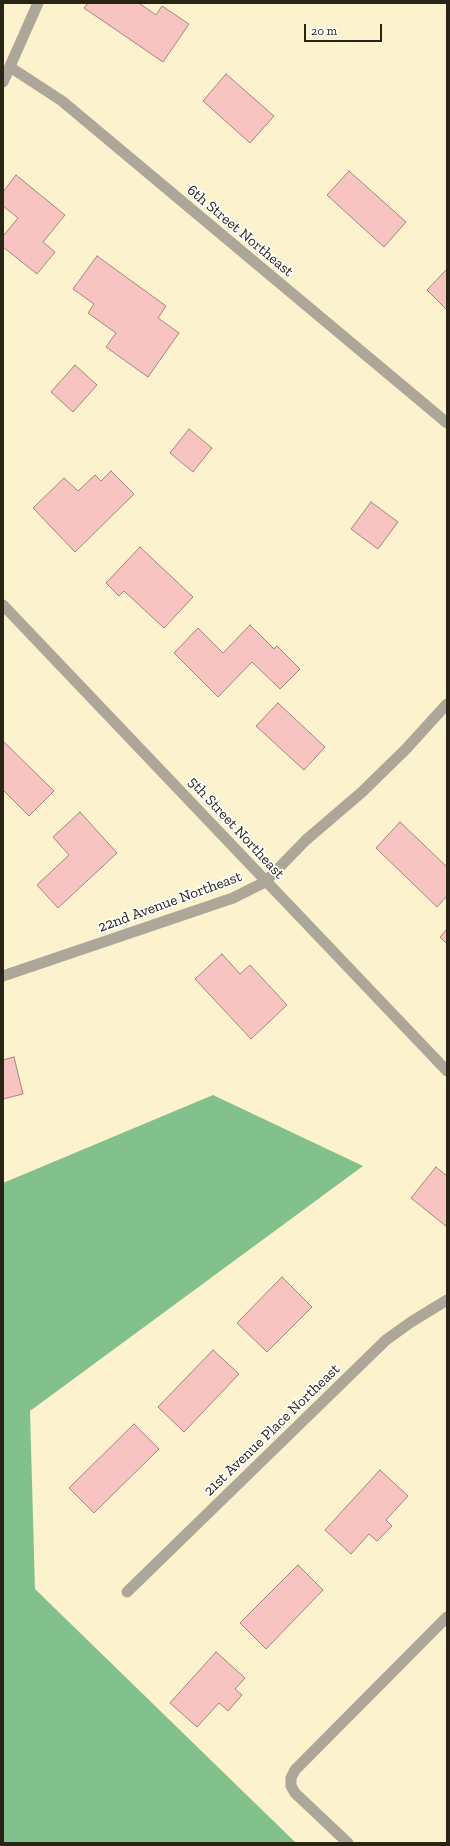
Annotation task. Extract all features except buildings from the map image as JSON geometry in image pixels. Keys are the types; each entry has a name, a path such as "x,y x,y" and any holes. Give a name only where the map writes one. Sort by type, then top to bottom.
{"street":[{"path":"3,82 38,3"},
{"name":"6th Street Northeast","path":"10,67 62,101 447,423"},
{"name":"5th Street Northeast","path":"3,606 447,1071"},
{"name":"22nd Avenue Northeast","path":"3,976 233,898 266,882 306,840 362,792 406,749 447,704"},
{"name":"21st Avenue Place Northeast","path":"127,1592 386,1340 411,1322 447,1300"},
{"path":"348,1843 295,1793 291,1786 291,1778 295,1770 447,1617"}],"green space":[{"path":"213,1095 363,1166 30,1411 35,1589 296,1843 3,1843 3,1183"}]}
